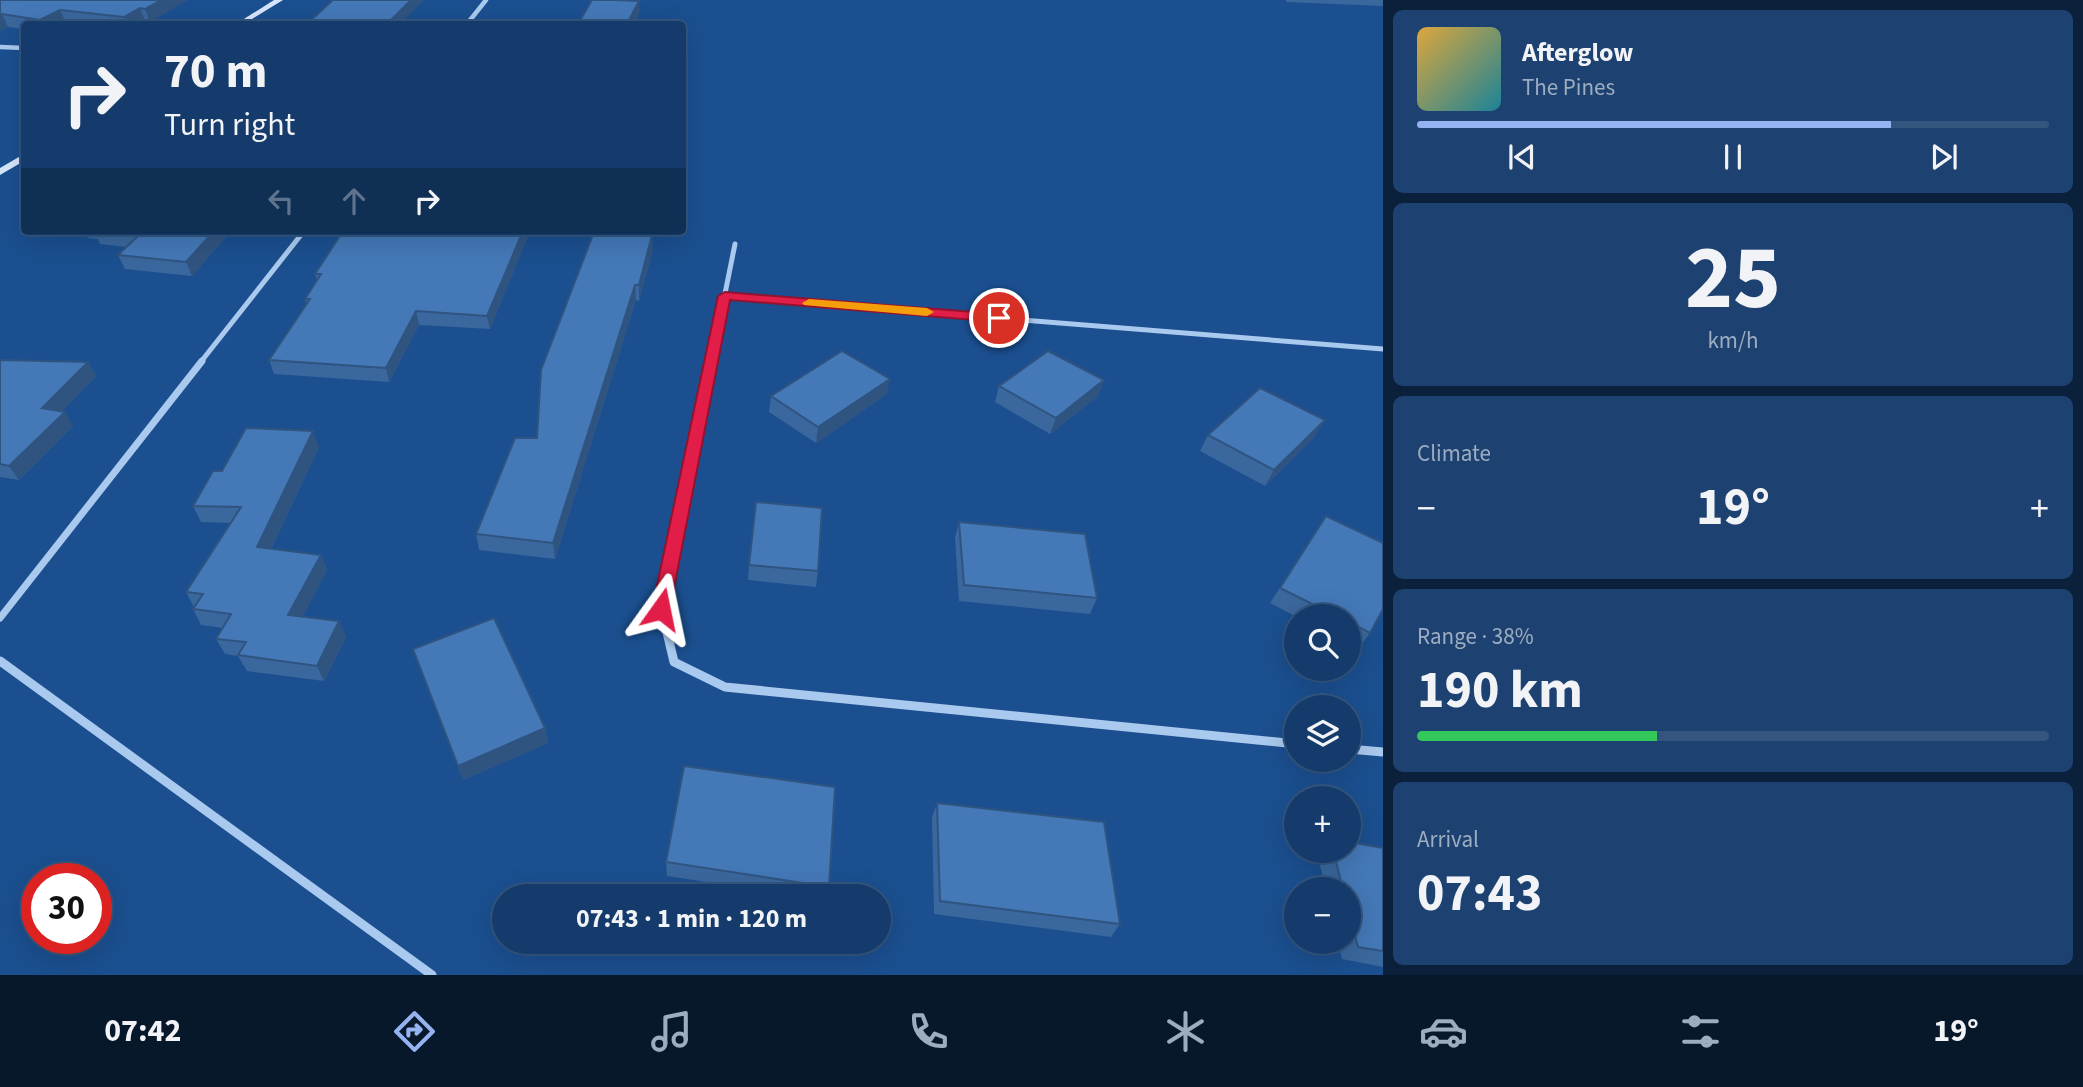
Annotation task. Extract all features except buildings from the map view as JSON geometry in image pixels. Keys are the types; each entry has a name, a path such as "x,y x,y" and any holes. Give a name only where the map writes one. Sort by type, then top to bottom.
{"street":[{"path":"245,21 279,0"},
{"path":"469,21 486,0"},
{"path":"0,47 21,48"},
{"path":"0,172 21,159"},
{"path":"0,618 301,235"},
{"path":"735,244 661,609 674,662 724,687 1284,743"},
{"path":"725,296 1383,349"},
{"path":"0,662 432,975"},
{"path":"1361,750 1383,752"}],"slow traffic":[{"path":"809,303 927,312"}],"route":[{"path":"661,609 725,296 999,318"}]}
